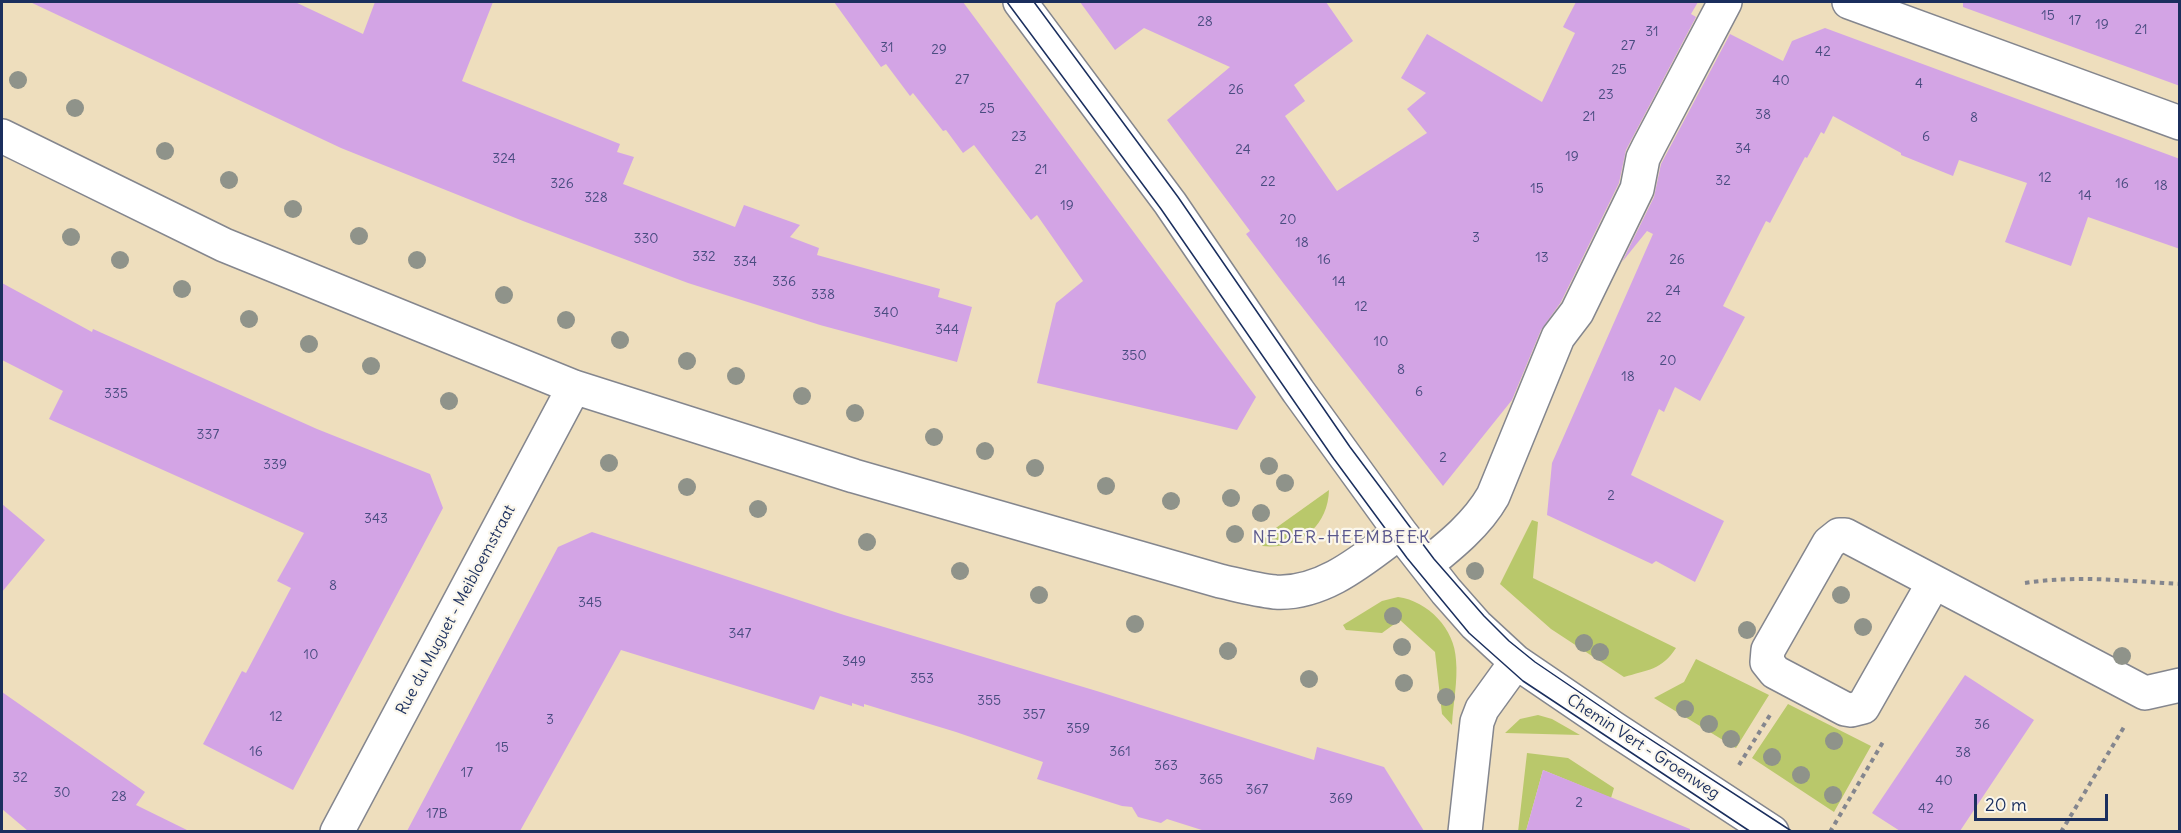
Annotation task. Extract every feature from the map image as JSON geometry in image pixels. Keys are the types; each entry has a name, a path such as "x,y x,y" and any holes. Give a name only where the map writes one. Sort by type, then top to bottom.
{"street":[{"name":"Chemin Vert - Groenweg","path":"1020,2 1170,203 1298,391 1400,532 1476,625 1516,662 1772,831"},
{"path":"1426,565 1473,523 1493,495 1558,337 1577,312 1636,189 1643,158 1725,2"},
{"path":"1849,2 2180,123"},
{"path":"2,136 224,245 574,387 854,476 1208,578 1274,592 1293,591 1324,583 1400,532"},
{"name":"Rue du Muguet - Meibloemstraat","path":"338,831 574,387"},
{"path":"1959,596 1863,707 1845,709 1770,668 1766,656 1813,572 1834,538 1845,535 2145,693 2180,685"},
{"path":"1465,831 1477,722 1486,704 1516,662"}],"path":[{"path":"1959,596 1996,597 2025,583 2048,579 2180,584"},
{"path":"1734,773 1791,680"},
{"path":"2061,831 2145,693"}],"green space":[{"path":"1329,490 1323,515 1309,533 1288,544 1262,546 1266,535"},
{"path":"1532,520 1538,522 1533,578 1676,648 1665,661 1653,668 1624,677 1551,629 1500,584"},
{"path":"1398,597 1420,604 1438,618 1451,638 1456,668 1452,725 1442,714 1435,652 1400,620 1382,633 1346,630 1343,625 1382,601"},
{"path":"1696,659 1769,695 1736,748 1654,698 1684,682"},
{"path":"1788,704 1871,746 1834,812 1752,758"},
{"path":"1538,715 1552,719 1580,735 1505,733 1520,719"},
{"path":"1527,753 1568,758 1614,788 1611,798 1543,770 1526,831 1518,832"}],"building":[{"path":"30,2 295,2 363,34 375,2 493,2 462,81 620,144 617,152 634,157 623,184 735,227 744,205 800,225 790,237 819,248 817,255 940,289 938,297 972,307 957,362 820,325 688,283 523,221 341,148"},
{"path":"834,2 963,2 1256,397 1237,430 1037,383 1056,303 1083,281 1037,215 1031,220 974,145 963,153 913,93 910,96 886,64 881,67"},
{"path":"1080,2 1326,2 1353,41 1294,85 1305,101 1285,116 1337,191 1427,133 1407,109 1426,93 1401,78 1427,34 1542,102 1575,33 1563,27 1576,2 1698,2 1691,14 1696,17 1626,150 1619,183 1561,302 1541,330 1512,400 1443,486 1246,234 1250,231 1167,120 1230,67 1144,28 1115,50"},
{"path":"1963,2 2180,2 2180,86 1963,7"},
{"path":"1825,28 2180,159 2180,249 2088,217 2071,266 2005,242 2027,183 1959,160 1953,176 1901,155 1833,116 1824,134 1821,132 1807,158 1805,157 1770,223 1766,221 1723,306 1745,317 1700,401 1675,387 1664,412 1659,409 1631,475 1724,521 1695,582 1656,561 1652,564 1547,515 1552,463 1653,234 1647,231 1622,262 1654,197 1661,164 1730,34 1783,61 1792,41"},
{"path":"2,283 92,332 93,329 317,429 430,474 443,508 293,790 203,744 242,671 246,673 291,588 277,581 304,533 49,419 63,391 2,360"},
{"path":"2,504 45,540 2,592"},
{"path":"592,532 844,615 1100,692 1314,760 1317,747 1384,767 1424,831 1205,831 1167,819 1161,823 1138,817 1132,807 1122,806 1037,779 1043,762 956,732 864,704 864,707 852,703 852,706 820,696 814,710 621,650 520,831 407,831 558,547"},
{"path":"1965,675 2034,720 1960,831 1900,831 1872,813"},
{"path":"2,692 145,792 136,805 189,831 28,831 2,809"},
{"path":"1543,770 1690,829 1690,831 1526,831"}],"tram line":[{"path":"1007,2 1161,209 1334,459 1407,558 1469,633 1523,681 1751,832"},
{"path":"1034,2 1178,197 1350,447 1434,559 1484,616 1509,641 1535,662 1793,832"}],"district":[{"name":"NEDER-HEEMBEEK","path":"1342,538"}]}
